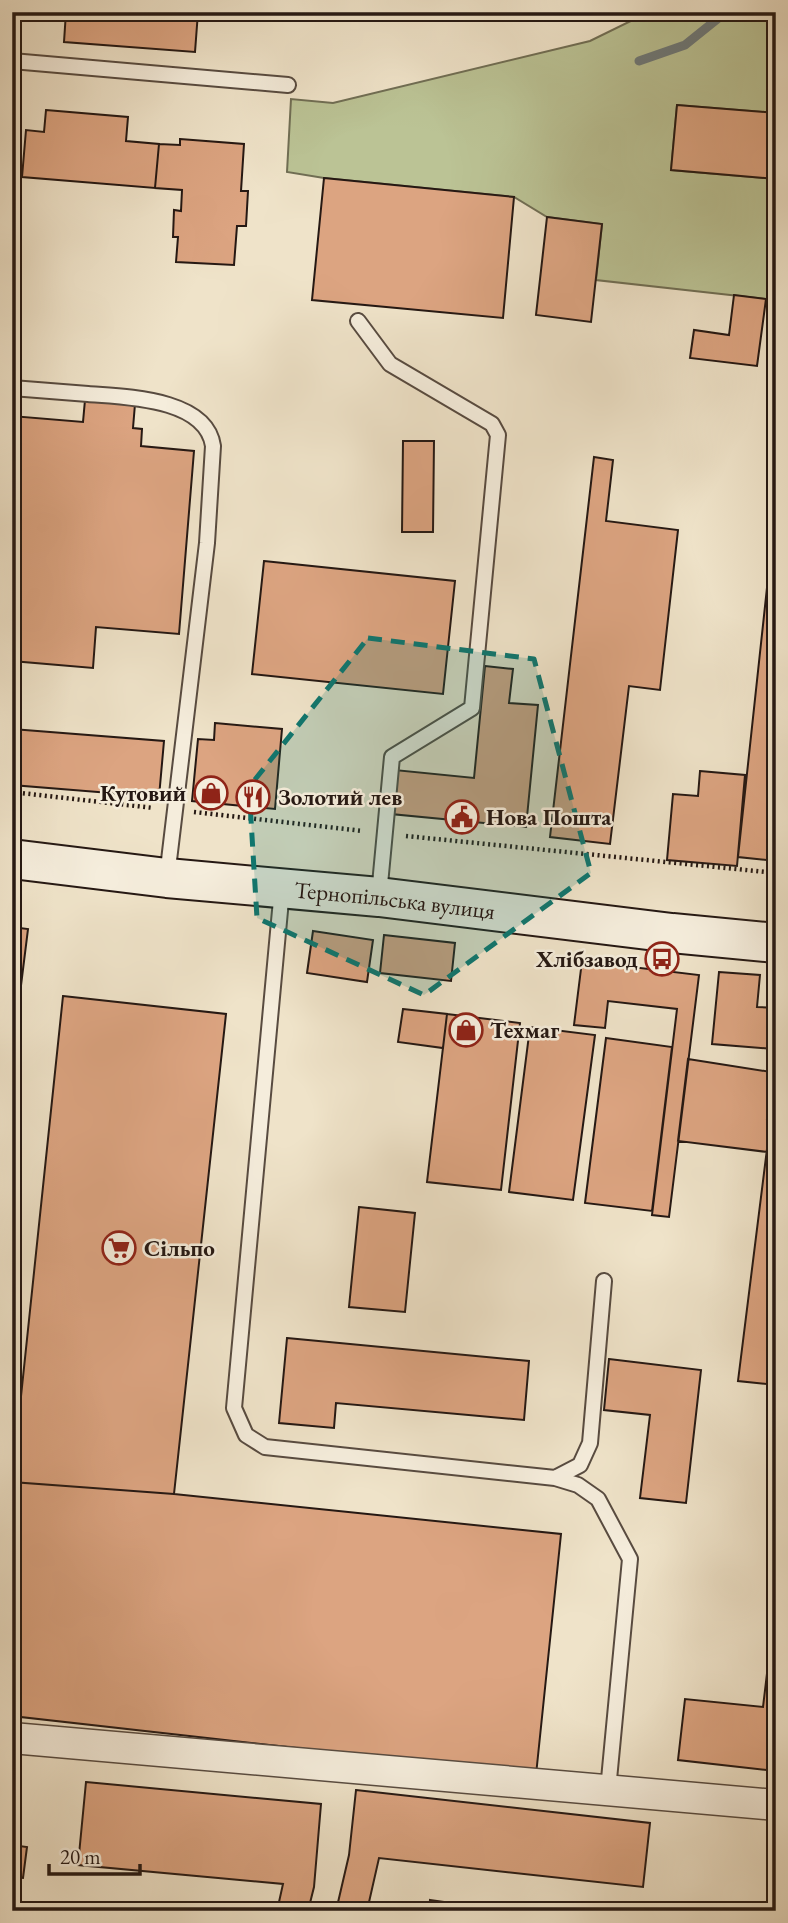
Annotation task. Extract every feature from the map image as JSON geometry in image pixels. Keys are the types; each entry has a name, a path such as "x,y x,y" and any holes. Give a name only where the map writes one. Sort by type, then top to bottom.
{"main road":[{"name":"Тернопільська вулиця","path":"12,859 167,878 379,897 671,933 776,943"}],"street":[{"path":"12,1738 776,1805"}],"lane":[{"path":"12,61 288,85"},
{"path":"358,321 390,364 492,424 498,435 472,708 392,757 379,897"},
{"path":"12,388 140,398 168,405 194,416 211,435 213,446 207,543 167,878"},
{"path":"282,888 234,1408 246,1435 265,1447 555,1478 578,1485 598,1499 630,1559 608,1790"},
{"path":"555,1478 580,1465 590,1443 604,1281"}],"highlighted area":[{"path":"368,638 534,659 591,873 424,995 257,918 249,787"}],"green space":[{"path":"649,12 776,12 776,113 677,105 671,170 776,179 776,298 596,280 602,224 547,217 514,197 287,172 291,99 333,103 590,41"}],"building":[{"path":"66,12 198,12 195,52 64,42"},
{"path":"677,105 776,113 776,179 671,170"},
{"path":"46,110 128,117 126,141 159,144 155,188 22,177 26,130 44,132"},
{"path":"180,139 244,144 241,191 248,191 246,226 237,226 234,265 176,262 178,237 173,237 174,210 181,211 182,190 155,188 159,144 180,145"},
{"path":"324,178 514,197 503,318 312,300"},
{"path":"547,217 602,224 591,322 536,315"},
{"path":"734,295 766,299 757,366 690,358 694,330 729,335"},
{"path":"85,400 135,404 133,428 142,429 141,446 194,451 179,634 96,627 93,668 12,661 12,416 83,422"},
{"path":"403,441 434,441 433,532 402,532"},
{"path":"594,457 613,460 606,521 678,530 660,690 629,686 610,844 550,837"},
{"path":"776,504 776,861 738,857"},
{"path":"264,561 455,581 443,694 252,674"},
{"path":"485,666 513,669 509,703 538,705 526,827 391,814 395,770 474,778"},
{"path":"215,723 282,729 275,809 192,801 198,739 214,740"},
{"path":"12,729 164,741 159,797 12,785"},
{"path":"700,771 745,775 737,866 667,860 673,794 698,796"},
{"path":"12,927 28,929 12,1058"},
{"path":"313,931 373,940 367,982 307,973"},
{"path":"384,935 455,943 451,981 380,973"},
{"path":"582,961 699,975 669,1217 652,1215 677,1009 608,1001 605,1028 574,1025"},
{"path":"719,972 760,975 757,1007 776,1008 776,1120 767,1119 773,1049 712,1044"},
{"path":"63,996 226,1014 174,1494 12,1482"},
{"path":"403,1009 447,1014 443,1048 398,1042"},
{"path":"447,1014 520,1023 501,1190 427,1182"},
{"path":"530,1027 595,1035 573,1200 509,1192"},
{"path":"606,1038 672,1047 652,1211 585,1203"},
{"path":"688,1059 771,1072 767,1152 678,1141"},
{"path":"770,1125 776,1125 776,1385 738,1381"},
{"path":"359,1207 415,1213 405,1312 349,1307"},
{"path":"287,1338 529,1361 524,1420 336,1403 334,1428 279,1423"},
{"path":"609,1359 701,1370 686,1503 640,1498 650,1415 604,1410"},
{"path":"12,1482 174,1494 561,1534 536,1775 12,1716"},
{"path":"775,1606 776,1771 678,1760 685,1699 763,1707"},
{"path":"86,1782 321,1804 314,1887 308,1911 277,1911 283,1884 78,1865"},
{"path":"356,1790 650,1823 643,1887 379,1858 367,1911 336,1911 349,1855"},
{"path":"12,1845 27,1847 23,1878 12,1877"},
{"path":"430,1900 487,1908 486,1911 429,1911"}],"waterway":[{"path":"639,61 685,45 726,12"}],"place":[{"name":"Кутовий","path":"211,793"},
{"name":"Золотий лев","path":"253,797"},
{"name":"Нова Пошта","path":"462,817"},
{"name":"Хлібзавод","path":"662,959"},
{"name":"Техмаг","path":"466,1030"},
{"name":"Сільпо","path":"119,1248"}]}
